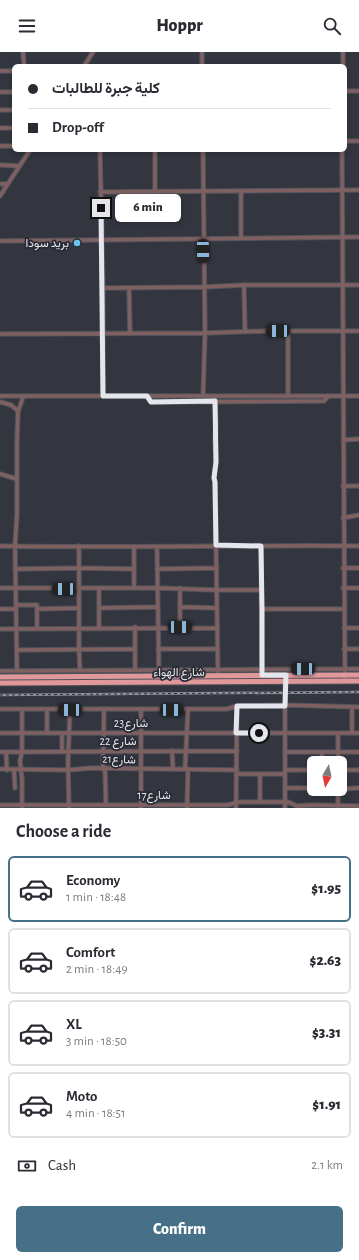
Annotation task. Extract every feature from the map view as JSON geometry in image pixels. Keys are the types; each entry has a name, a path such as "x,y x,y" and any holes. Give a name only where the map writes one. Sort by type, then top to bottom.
{"highway":[{"name":"شارع الهواء","path":"0,677 80,674 262,672 286,675 344,672 359,675"},
{"name":"شارع الهواء","path":"0,683 359,681"}],"street":[{"path":"23,52 24,64"},
{"path":"85,64 93,52"},
{"path":"202,52 202,64"},
{"path":"343,52 343,64"},
{"path":"0,71 12,71"},
{"path":"347,91 359,91"},
{"path":"0,92 12,92"},
{"path":"0,110 12,110"},
{"path":"0,128 12,128"},
{"path":"347,141 359,141"},
{"path":"0,146 12,146"},
{"path":"0,196 29,152"},
{"path":"100,152 103,288 103,396"},
{"path":"155,152 155,192"},
{"path":"203,152 203,396"},
{"path":"342,152 343,568 345,681"},
{"path":"0,165 19,166"},
{"path":"0,184 8,184"},
{"path":"100,192 359,190"},
{"path":"241,191 241,238"},
{"path":"0,241 359,237"},
{"path":"103,288 359,284"},
{"path":"244,285 245,332"},
{"path":"129,288 130,334"},
{"path":"288,331 288,396"},
{"path":"0,334 204,334 288,331 359,331"},
{"path":"0,396 359,396"},
{"path":"17,671 15,546 17,514 18,411 23,396"},
{"path":"147,396 151,402 318,402 325,401 328,396"},
{"path":"215,396 216,426 214,439 216,457 214,478 217,568 217,673"},
{"path":"0,402 11,405 18,411"},
{"path":"343,440 359,440"},
{"path":"0,474 17,479"},
{"path":"343,486 359,486"},
{"path":"343,518 359,515"},
{"path":"0,546 359,546"},
{"path":"79,546 80,674"},
{"path":"261,546 262,672 344,672 359,669"},
{"path":"134,547 134,588"},
{"path":"0,671 80,674 135,670 158,673 157,547"},
{"path":"157,569 217,568"},
{"path":"343,568 359,568"},
{"path":"15,569 134,569"},
{"path":"0,588 180,588 261,590"},
{"path":"180,588 180,627"},
{"path":"344,588 359,588"},
{"path":"98,589 99,628"},
{"path":"0,609 37,605 37,628"},
{"path":"180,607 217,608"},
{"path":"37,609 79,608"},
{"path":"99,608 158,608"},
{"path":"262,609 344,609"},
{"path":"0,629 135,627 217,628"},
{"path":"135,627 135,670"},
{"path":"344,628 359,628"},
{"path":"17,650 135,649"},
{"path":"158,649 217,649"},
{"path":"344,649 359,649"},
{"path":"285,805 284,733 286,675"},
{"path":"236,808 237,706"},
{"path":"0,709 188,710 226,709 237,706 359,707"},
{"path":"352,707 352,733"},
{"path":"104,709 104,769 108,806"},
{"path":"140,709 141,806"},
{"path":"22,710 22,752 20,761 22,807"},
{"path":"47,710 47,733"},
{"path":"69,806 68,751 70,710"},
{"path":"187,806 188,710"},
{"name":"شارع23","path":"0,733 359,733"},
{"path":"62,733 62,751"},
{"path":"338,734 339,756"},
{"path":"172,751 173,769"},
{"name":"شارع 22","path":"0,752 237,751"},
{"path":"6,752 6,770"},
{"path":"285,752 359,752"},
{"name":"شارع21","path":"0,769 187,769 260,774 285,772"},
{"path":"14,770 15,788"},
{"path":"285,772 307,770"},
{"path":"347,770 359,770"},
{"path":"260,774 260,801"},
{"path":"285,788 307,788"},
{"path":"347,789 359,788"},
{"path":"338,807 339,796"},
{"name":"شارع17","path":"0,805 22,807 187,806 227,805 236,802 260,801 285,805 288,802 297,806 359,806"}],"railway":[{"path":"0,695 359,692"}],"place":[{"name":"بريد سودا","path":"77,243"}],"route":[{"path":"101,208 103,396 147,396 151,402 215,401 216,426 214,439 216,462 214,478 216,545 261,546 262,675 286,675 285,706 237,706 236,733 259,733"}]}
